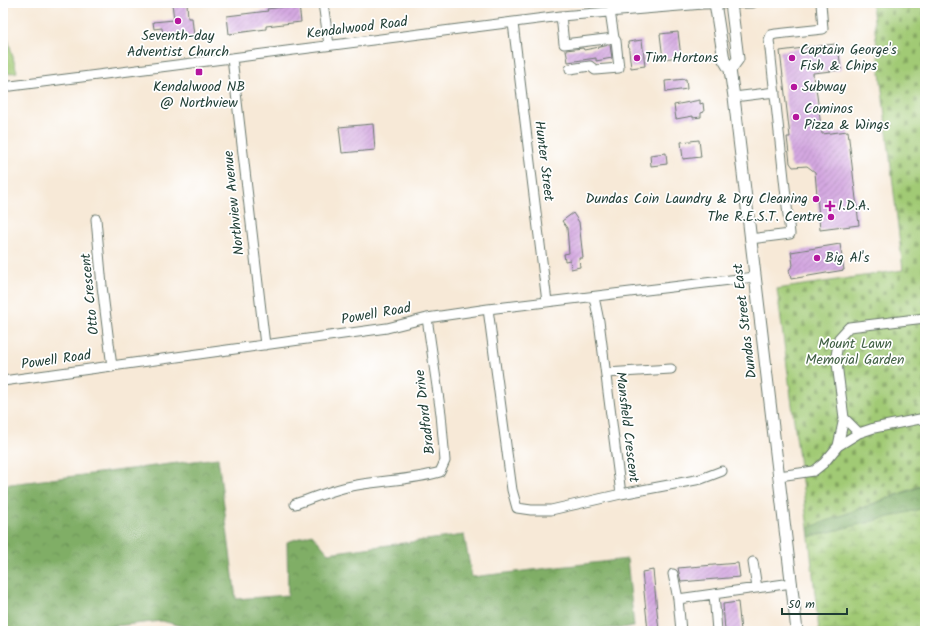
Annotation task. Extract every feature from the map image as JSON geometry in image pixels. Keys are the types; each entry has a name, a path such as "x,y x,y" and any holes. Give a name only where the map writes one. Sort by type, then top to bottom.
{"main road":[{"name":"Dundas Street East","path":"715,3 724,60 730,70 734,97 797,631"},
{"path":"730,70 738,59 731,3"}],"street":[{"path":"323,3 329,45"},
{"path":"594,3 596,12"},
{"name":"Kendalwood Road","path":"3,87 596,12 715,3 752,3"},
{"path":"750,239 790,234 769,40 771,35 823,30 821,3"},
{"path":"570,68 590,66 595,70 619,68 616,41 614,38 610,11"},
{"path":"561,16 564,44 614,38"},
{"name":"Hunter Street","path":"513,22 547,302"},
{"name":"Northview Avenue","path":"232,58 265,345"},
{"path":"734,97 775,92"},
{"name":"Otto Crescent","path":"96,219 102,286 112,367"},
{"name":"Powell Road","path":"3,381 387,328 427,318 488,309 755,277"},
{"name":"Mansfield Crescent","path":"488,309 512,490 517,508 551,510 621,494 606,373 594,296"},
{"name":"Bradford Drive","path":"295,504 340,488 426,476 440,472 446,461 441,414 427,318"},
{"path":"838,446 844,418 836,356 839,338 850,327 925,318"},
{"path":"606,373 671,369"},
{"path":"844,418 859,433"},
{"path":"779,476 814,470 824,463 838,446 859,433 874,428 925,418"},
{"path":"621,494 701,479 722,471"},
{"path":"753,562 757,588"},
{"path":"672,574 678,599 681,631"},
{"path":"678,599 792,583"},
{"path":"714,594 717,631"}],"green space":[{"name":"Mount Lawn Memorial Garden","path":"925,3 925,484 808,528 777,289 903,270 872,4"},
{"path":"3,21 17,72 3,74"},
{"path":"218,458 236,599 288,595 287,542 312,534 328,553 464,535 472,577 627,559 634,627 571,631 201,631 162,621 67,631 3,631 3,485"},
{"path":"925,485 925,508 809,537 808,528"},
{"path":"925,508 925,631 819,631 809,537"}],"building":[{"name":"Seventh-day Adventist Church","path":"172,3 187,3 188,18 192,18 194,36 163,39 162,28 154,29 153,22 174,20"},
{"path":"299,5 301,22 266,26 266,29 229,34 227,16 268,11 267,9"},
{"path":"678,32 681,57 663,59 660,34"},
{"path":"642,40 645,66 631,68 628,42"},
{"path":"835,44 838,45 841,70 813,73 814,88 816,88 822,134 848,131 859,225 820,230 815,172 807,166 793,167 790,163 787,137 790,137 780,51"},
{"path":"610,45 612,58 596,61 596,58 568,62 566,50 583,48 584,50"},
{"path":"686,79 687,89 666,92 665,81"},
{"path":"700,100 700,104 703,103 704,112 701,113 701,117 693,118 693,116 676,119 674,105"},
{"path":"373,124 375,150 342,153 339,127"},
{"path":"699,140 701,157 683,159 681,142"},
{"path":"666,153 667,164 651,166 650,155"},
{"path":"573,213 579,222 583,258 579,258 580,267 571,269 570,260 565,261 564,254 569,253 567,228 562,221"},
{"name":"Big Al's","path":"840,244 844,270 791,279 789,270 793,265 791,252"},
{"path":"738,563 740,577 681,582 678,568"},
{"path":"653,570 659,631 648,631 642,572"},
{"path":"738,602 741,631 725,631 723,604"}],"place":[{"name":"Seventh-day Adventist Church","path":"178,21"},
{"name":"Tim Hortons","path":"637,58"},
{"name":"Captain George's Fish & Chips","path":"792,58"},
{"name":"Kendalwood NB @ Northview","path":"199,72"},
{"name":"Subway","path":"794,87"},
{"name":"Cominos Pizza & Wings","path":"796,117"},
{"name":"Dundas Coin Laundry & Dry Cleaning","path":"816,199"},
{"name":"I.D.A.","path":"830,206"},
{"name":"The R.E.S.T. Centre","path":"831,217"},
{"name":"Big Al's","path":"817,258"}]}
